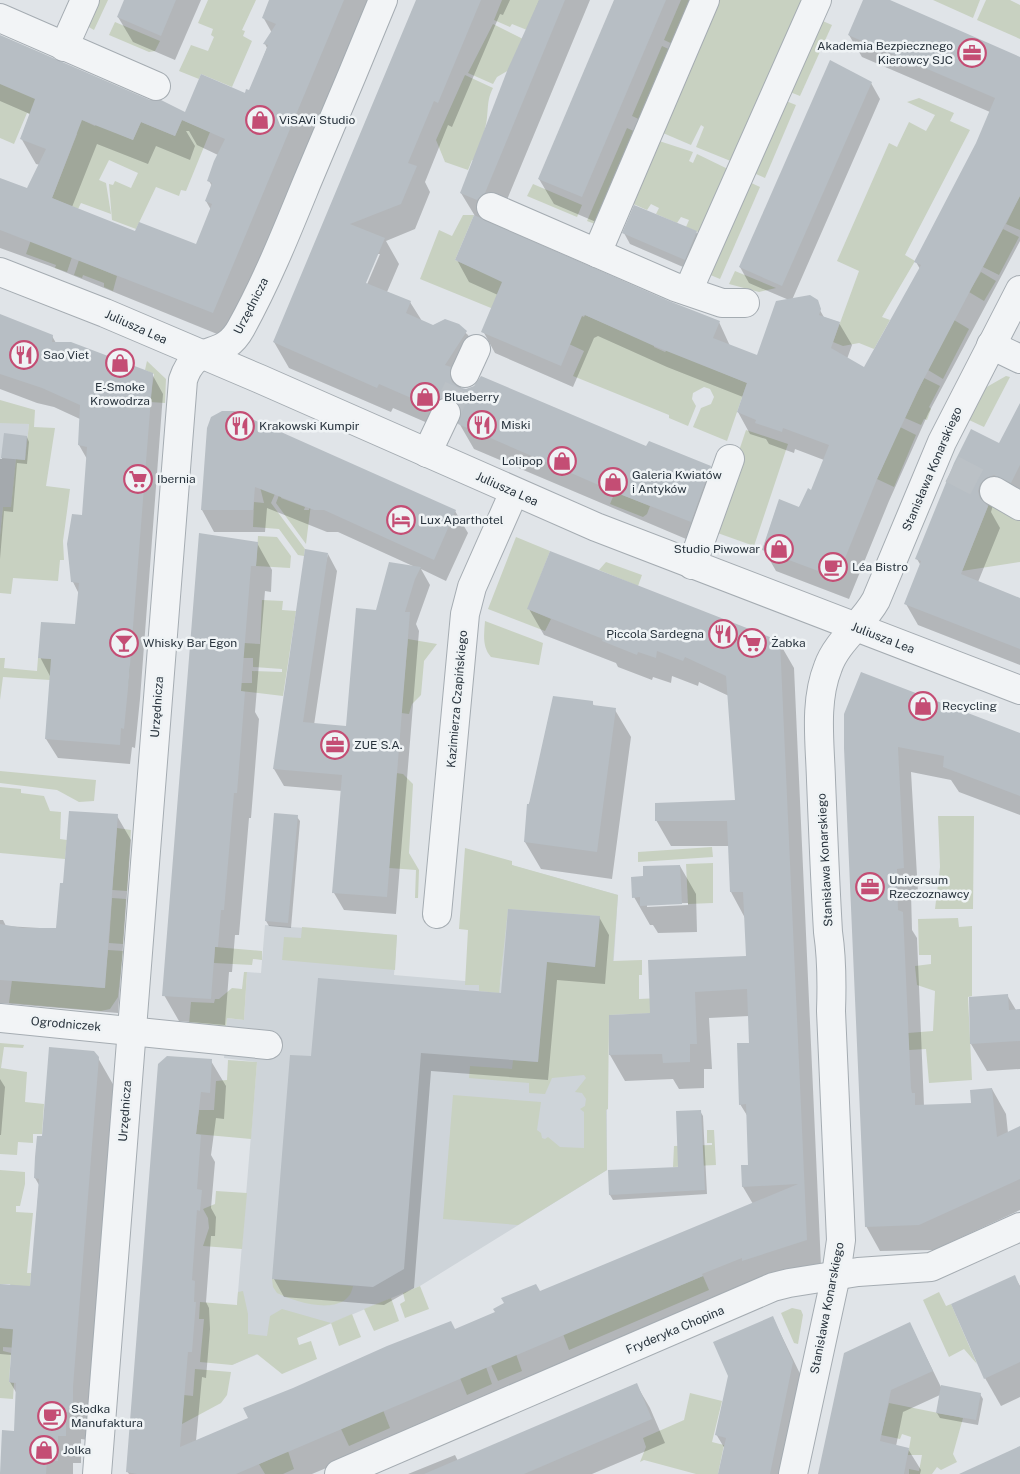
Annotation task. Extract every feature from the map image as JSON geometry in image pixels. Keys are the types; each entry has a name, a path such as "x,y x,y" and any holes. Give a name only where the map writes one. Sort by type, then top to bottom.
{"street":[{"path":"64,47 85,0"},
{"name":"Urzędnicza","path":"97,1474 181,396 190,361 200,355 227,346 241,328 283,239 384,0"},
{"path":"597,253 705,0"},
{"path":"688,291 817,0"},
{"path":"5,13 64,47 156,86"},
{"path":"491,207 688,291 722,303 745,303"},
{"name":"Juliusza Lea","path":"0,272 105,313 596,527 1020,690"},
{"name":"Stanisława Konarskiego","path":"793,1474 836,1275 841,1229 831,1011 833,988 824,850 820,704 828,665 876,600 942,464 991,345 1016,308"},
{"path":"991,345 1020,359"},
{"path":"464,373 476,349"},
{"path":"427,453 446,413"},
{"path":"692,565 730,459"},
{"path":"994,491 1020,506"},
{"name":"Kazimierza Czapińskiego","path":"437,914 465,614 472,587 514,492"},
{"name":"Ogrodniczek","path":"0,1018 268,1045"},
{"name":"Fryderyka Chopina","path":"340,1474 773,1288 836,1275 931,1267 1020,1227"}],"shaded area":[{"path":"0,423 29,424 25,460 16,459 11,508 3,507 0,536"},
{"path":"511,865 618,895 607,1065 607,1170 420,1286 232,1365 257,1062 224,1058 227,1018 244,1020 247,972 261,973 265,925 397,935 394,975 500,984"}],"green space":[{"path":"91,0 108,0 94,30 87,26"},
{"path":"208,0 256,0 242,30 245,31 243,36 252,41 232,87 201,74 199,79 179,71 191,45 208,51 214,37 211,35 213,29 198,23"},
{"path":"502,0 539,0 527,30 512,24 510,27 494,20"},
{"path":"681,0 697,0 677,46 664,40"},
{"path":"712,0 809,0 738,164 696,147 704,127 701,125 691,145 656,130"},
{"path":"933,0 980,0 973,18"},
{"path":"986,0 1010,0 1020,5 1020,39 977,20"},
{"path":"818,19 832,25 800,96 785,90"},
{"path":"115,22 160,41 155,51 149,52 109,35"},
{"path":"493,24 523,39 509,70 497,77 493,84 468,73"},
{"path":"662,46 675,52 645,122 632,116"},
{"path":"465,75 493,88 489,99 485,133 476,161 472,160 468,170 445,162 436,140"},
{"path":"0,81 95,126 96,124 133,140 141,122 175,136 182,120 210,132 186,191 181,190 179,196 156,187 136,229 112,220 109,184 113,185 115,181 131,188 138,173 109,160 99,180 106,183 111,214 81,203 78,209 52,198 77,134 27,113 14,144 0,138"},
{"path":"919,98 954,113 950,121 970,130 905,255 915,261 882,317 890,320 874,349 859,343 843,346 833,342 859,271 837,261 889,143 897,147 909,122 926,131 935,115 907,102"},
{"path":"781,99 796,105 765,178 749,171"},
{"path":"627,128 640,134 595,224 587,221"},
{"path":"653,139 693,152 689,161 693,163 697,154 732,171 703,234 686,227 689,220 681,217 677,223 656,214 659,208 651,204 647,210 631,203"},
{"path":"745,180 760,187 720,279 708,274"},
{"path":"533,184 582,205 577,217 527,196"},
{"path":"1020,196 1020,230 1006,224"},
{"path":"463,215 474,215 455,260 584,317 585,315 654,345 654,347 665,352 667,350 747,383 727,441 693,427 701,408 711,404 714,397 710,389 704,387 693,393 692,399 696,406 688,426 669,418 669,415 573,376 584,351 491,308 420,279 439,230 452,236"},
{"path":"1003,229 1019,237 999,275 983,267"},
{"path":"31,240 72,257 67,272 55,268 56,265 26,254"},
{"path":"79,260 117,276 113,291 104,287 104,283 83,275 82,278 74,275"},
{"path":"735,271 776,288 759,292 729,284"},
{"path":"981,272 996,281 984,301 969,292"},
{"path":"954,320 969,329 943,379 928,370"},
{"path":"147,361 166,379 165,403 150,402 154,374 145,370"},
{"path":"1006,376 1010,377 984,427 969,420 985,388"},
{"path":"924,378 940,386 929,407 931,409 927,420 924,419 921,425 905,418"},
{"path":"0,400 35,410 34,427 55,428 46,486 70,489 63,541 64,560 60,560 58,581 13,578 11,594 0,593 0,536 3,507 11,507 16,459 25,460 29,424 0,423"},
{"path":"900,427 916,435 894,487 877,479"},
{"path":"746,430 788,444 754,546 712,531"},
{"path":"260,487 277,489 271,503 305,549 304,556 298,555 279,529 253,527 254,502 264,503"},
{"path":"281,490 284,490 281,498 305,507 304,510 309,510 311,504 306,544 276,503"},
{"path":"615,492 650,506 647,514 643,517 610,504"},
{"path":"991,499 1020,515 1020,562 962,571"},
{"path":"258,536 277,537 291,556 290,568 256,566"},
{"path":"516,537 550,551 528,609 551,619 545,631 488,609"},
{"path":"606,562 642,575 638,586 599,570"},
{"path":"262,600 283,601 282,610 296,611 283,696 241,691 241,683 252,683 252,671 282,672 282,669 253,667 253,658 243,658 244,643 260,644"},
{"path":"485,621 543,643 539,665 491,657 485,645"},
{"path":"408,639 437,644 424,661 421,695 412,704 409,714 401,713"},
{"path":"0,658 5,658 4,668 37,671 38,658 130,665 128,685 3,677 0,700"},
{"path":"0,771 96,780 94,801 79,802 57,790 0,783"},
{"path":"396,773 403,774 413,784 409,853 419,870 418,898 415,898 416,870 389,868"},
{"path":"0,787 21,789 21,793 44,796 50,811 61,812 60,839 67,840 65,859 0,853"},
{"path":"938,816 974,816 973,909 935,909 940,867"},
{"path":"117,828 131,830 127,891 112,890"},
{"path":"712,847 713,857 638,862 638,852"},
{"path":"465,848 512,861 512,865 618,895 613,961 642,960 642,975 639,975 639,999 660,998 661,1013 609,1015 608,1109 606,1110 607,1170 518,1225 443,1219 453,1095 541,1102 537,1130 541,1133 542,1138 548,1137 560,1147 584,1148 584,1112 580,1109 585,1106 586,1099 582,1093 575,1092 586,1078 584,1075 552,1078 545,1094 529,1093 529,1083 469,1078 470,1066 512,1069 513,1060 538,1062 547,962 595,967 599,916 508,909 499,993 479,991 479,985 465,985 468,930 459,929"},
{"path":"713,863 713,903 688,904 686,864"},
{"path":"112,898 126,899 123,944 109,943"},
{"path":"958,918 959,927 972,926 972,996 968,997 972,1080 929,1083 926,1049 909,1050 908,1033 933,1031 935,991 917,985 915,966 931,964 931,955 919,955 918,919"},
{"path":"302,927 397,935 395,970 282,960 284,937 301,938"},
{"path":"215,947 262,951 262,960 253,959 252,965 214,963"},
{"path":"108,950 123,951 118,997 110,1009 101,1011 9,1003 12,980 104,988"},
{"path":"244,972 247,972 244,1020 227,1018 226,1028 189,1024 191,1002 214,1003 215,999 219,999 232,988 242,989"},
{"path":"0,1043 24,1045 23,1048 4,1047 1,1068 27,1072 25,1102 44,1104 42,1134 33,1134 33,1143 18,1142 17,1155 0,1154"},
{"path":"228,1060 257,1062 251,1139 196,1134 199,1110 214,1110 216,1081 227,1080"},
{"path":"707,1130 714,1130 716,1165 673,1167 674,1146 712,1145 712,1143 707,1143"},
{"path":"0,1170 25,1172 25,1184 20,1206 16,1206 16,1212 33,1213 27,1273 31,1273 28,1314 21,1311 10,1284 0,1284"},
{"path":"216,1191 247,1193 242,1249 203,1246 209,1228 208,1218 203,1209 215,1204"},
{"path":"703,1276 709,1290 569,1350 563,1334"},
{"path":"272,1279 353,1286 349,1296 341,1302 332,1305 308,1304 277,1293 273,1287"},
{"path":"420,1286 429,1309 405,1318 400,1304 405,1301 403,1293"},
{"path":"243,1291 248,1314 248,1334 267,1336 270,1316 282,1309 331,1323 297,1338 299,1345 311,1341 317,1359 282,1374 257,1354 232,1365 200,1362 204,1319 199,1319 200,1302 237,1305 238,1292"},
{"path":"939,1292 946,1306 951,1304 977,1364 964,1349 949,1357 923,1300"},
{"path":"391,1298 399,1321 374,1331 364,1309"},
{"path":"792,1308 801,1310 803,1315 798,1344 794,1343 781,1313"},
{"path":"352,1314 361,1337 339,1346 331,1323"},
{"path":"0,1328 19,1330 18,1348 3,1347 3,1351 11,1353 9,1382 14,1383 13,1399 0,1398"},
{"path":"516,1354 522,1371 498,1381 491,1365"},
{"path":"486,1367 492,1384 467,1395 460,1378"},
{"path":"195,1369 231,1372 227,1395 221,1403 182,1424 184,1395 193,1396"},
{"path":"690,1393 722,1401 712,1442 724,1445 718,1474 696,1474 644,1460 640,1462 646,1447 643,1438 684,1420"},
{"path":"889,1403 963,1418 953,1454 957,1462 941,1470 937,1467 932,1474 909,1474 909,1469 919,1471 922,1455 908,1455 911,1437 902,1434 900,1439 881,1435"},
{"path":"383,1410 390,1428 349,1446 341,1429"},
{"path":"288,1451 294,1469 283,1474 265,1474 259,1464"}],"building":[{"path":"124,0 176,0 161,36 117,17"},
{"path":"269,0 344,0 213,313 0,230 0,178 27,188 46,149 20,139 35,99 0,84 0,35 150,100 161,100 185,112 201,74 245,93 246,89 249,90 268,45 263,44 276,24 262,18","holes":["82,120 133,140 141,122 175,136 182,120 225,139 207,181 212,183 205,201 212,204 196,244 139,222 135,231 52,198"]},
{"path":"416,0 481,0 438,103 434,101 408,163 417,166 401,204 350,224 385,238 366,283 411,301 406,313 433,325 445,319 459,324 467,331 445,365 451,367 450,375 452,382 458,387 466,389 474,386 481,376 646,446 649,441 711,466 691,522 617,493 458,424 461,411 459,404 452,399 444,398 438,400 432,407 379,384 377,388 273,342"},
{"path":"539,0 565,0 485,193 477,200 460,193 507,71"},
{"path":"614,0 666,0 582,197 538,179"},
{"path":"863,0 890,0 1020,57 1020,196 917,392 877,479 837,578 762,550 779,499 799,507 808,488 811,490 829,445 783,428 782,432 755,423 756,420 737,412 747,383 654,346 585,315 582,316 561,366 481,332 502,282 455,260 474,215 669,301 720,321 713,338 757,355 776,301 810,295 818,300 821,309 819,315 840,322 831,348 864,367 921,265 914,262 976,143 995,98 848,35"},
{"path":"830,60 872,82 782,286 739,267"},
{"path":"634,205 697,231 685,260 622,233"},
{"path":"0,314 53,335 52,342 71,342 153,373 129,678 124,729 121,728 120,745 45,739 51,659 38,658 41,622 75,624 79,583 71,582 67,544 72,514 82,515 87,447 78,445 80,405 42,388 0,374"},
{"path":"1020,403 1020,465 1011,483 994,475 986,478 980,484 978,491 980,498 988,506 961,574 1020,598 1020,649 904,604 921,561 915,559 954,463 971,429 999,443"},
{"path":"222,411 234,411 456,510 434,560 324,510 314,510 255,487 253,510 201,510 207,428 211,417"},
{"path":"4,433 27,436 25,460 1,458"},
{"path":"199,533 258,542 256,566 251,566 241,691 245,692 237,793 234,793 224,910 221,910 218,947 215,947 211,999 162,996"},
{"name":"ZUE S.A.","path":"305,549 328,553 303,722 346,726 356,608 376,610 389,562 421,567 415,579 405,612 410,612 387,897 332,893 342,775 273,769"},
{"path":"550,551 780,641 807,1240 742,1261 742,1258 702,1274 703,1276 236,1474 137,1474 126,1472 158,1064 167,1056 212,1059 210,1093 201,1092 196,1134 201,1135 197,1189 202,1190 200,1211 197,1210 192,1280 195,1281 194,1302 196,1302 192,1352 188,1352 180,1447 248,1418 243,1408 387,1346 451,1321 455,1329 495,1312 493,1309 504,1303 501,1298 536,1284 540,1291 798,1184 742,1187 741,1165 748,1165 746,1104 739,1105 737,1043 749,1043 747,989 695,992 697,1044 690,1044 690,1062 663,1063 662,1054 609,1055 609,1015 650,1013 648,960 746,956 743,892 730,892 727,821 655,821 655,803 735,800 726,676 685,657 683,661 657,651 656,658 638,652 637,655 602,641 603,639 527,609"},
{"path":"861,672 1020,733 1020,796 943,767 944,756 898,747 904,868 897,869 898,910 903,912 911,1088 912,1093 915,1093 915,1105 971,1103 970,1090 992,1088 997,1137 1020,1126 1020,1179 919,1225 865,1227 844,748 844,714"},
{"path":"553,696 593,701 593,705 616,708 597,852 524,842 527,804 529,804"},
{"path":"69,811 118,814 105,988 0,980 0,924 23,928 56,928 60,883 63,883"},
{"path":"274,813 298,815 288,923 265,921"},
{"path":"680,865 682,904 640,906 640,897 632,898 631,877 643,876 643,866"},
{"path":"508,909 600,916 595,967 547,962 538,1062 421,1053 404,1269 373,1287 272,1279 290,1055 311,1056 318,978 501,993"},
{"path":"1008,994 1009,1010 1020,1009 1020,1041 970,1044 969,997"},
{"path":"49,1047 94,1051 99,1057 73,1387 73,1413 66,1412 66,1436 58,1436 58,1461 47,1461 46,1474 0,1474 2,1430 14,1431 16,1383 9,1382 13,1329 0,1328 0,1284 30,1286 39,1179 34,1178 35,1157 37,1136 42,1136"},
{"path":"701,1110 705,1190 609,1195 608,1170 678,1167 676,1111"},
{"path":"1015,1275 1020,1287 1020,1362 984,1379 951,1304"},
{"path":"773,1316 793,1362 770,1474 718,1474 726,1438 715,1435 728,1376 713,1342"},
{"path":"910,1322 933,1371 891,1390 880,1441 909,1448 904,1474 818,1474 844,1353"},
{"path":"637,1383 652,1419 524,1474 424,1474"},
{"path":"941,1385 981,1393 976,1420 936,1413"},
{"path":"1020,1446 1020,1474 959,1474"}],"tunnel":[{"path":"446,413 465,373"},
{"path":"952,469 994,491"}],"place":[{"name":"Akademia Bezpiecznego Kierowcy SJC","path":"972,53"},
{"name":"ViSAVi Studio","path":"260,120"},
{"name":"Sao Viet","path":"24,355"},
{"name":"E-Smoke Krowodrza","path":"120,363"},
{"name":"Blueberry","path":"425,397"},
{"name":"Miski","path":"482,425"},
{"name":"Krakowski Kumpir","path":"240,426"},
{"name":"Lolipop","path":"562,461"},
{"name":"Ibernia","path":"138,479"},
{"name":"Galeria Kwiatów i Antyków","path":"613,482"},
{"name":"Lux Aparthotel","path":"401,520"},
{"name":"Studio Piwowar","path":"779,549"},
{"name":"Léa Bistro","path":"833,567"},
{"name":"Piccola Sardegna","path":"723,634"},
{"name":"Whisky Bar Egon","path":"124,643"},
{"name":"Żabka","path":"752,643"},
{"name":"Recycling","path":"923,706"},
{"name":"ZUE S.A.","path":"335,745"},
{"name":"Universum Rzeczoznawcy","path":"870,887"},
{"name":"Słodka Manufaktura","path":"52,1416"},
{"name":"Jolka","path":"44,1450"}]}
